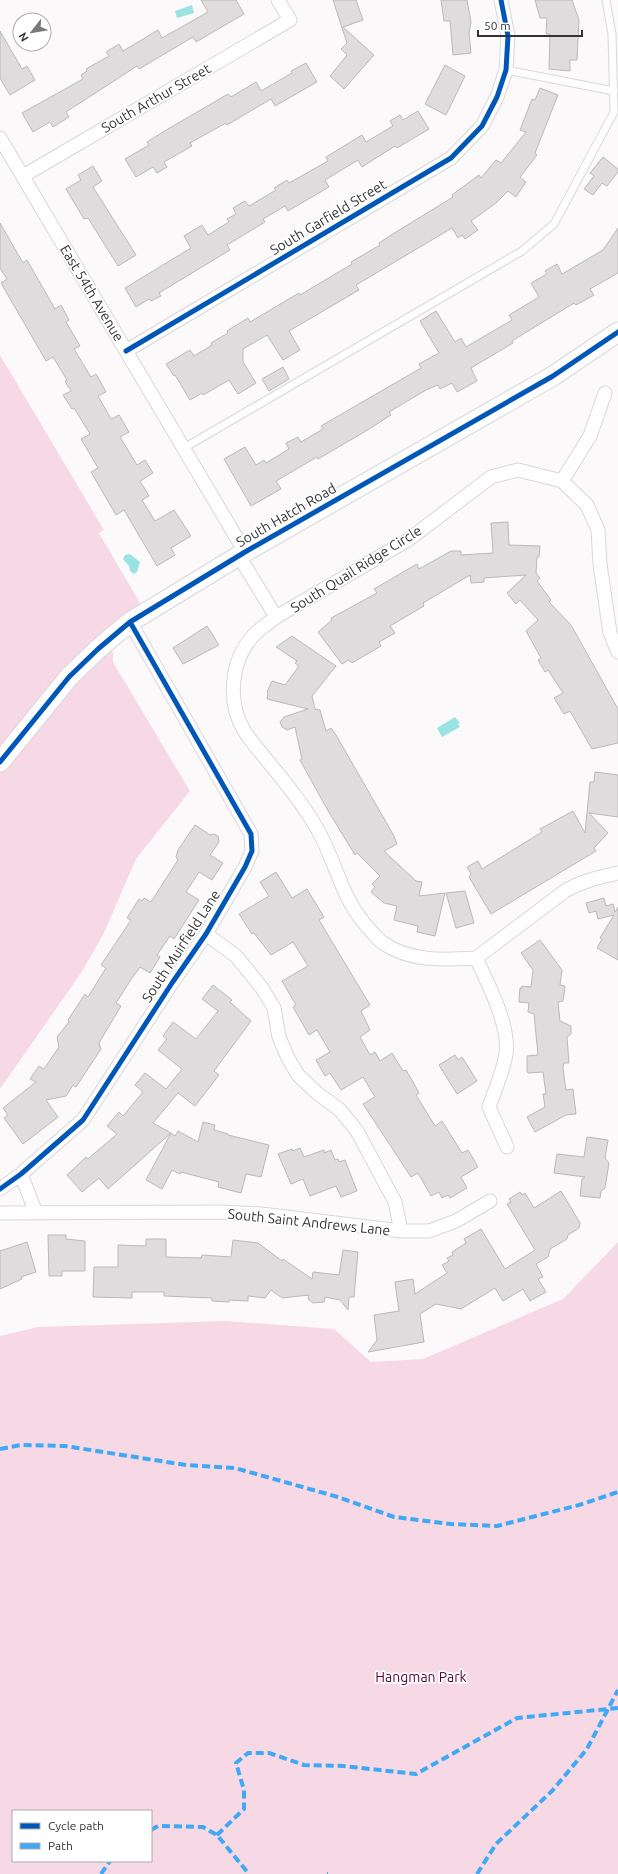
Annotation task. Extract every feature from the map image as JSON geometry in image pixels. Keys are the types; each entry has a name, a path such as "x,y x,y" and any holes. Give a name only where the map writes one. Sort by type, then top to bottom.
{"main road":[{"name":"South Hatch Road","path":"0,762 70,677 98,649 130,622 242,554 553,376 618,332"}],"street":[{"name":"South Arthur Street","path":"23,176 290,20 278,0"},
{"name":"South Garfield Street","path":"126,351 452,158 482,126 497,97 506,70 508,36 500,0"},
{"name":"East 54th Avenue","path":"0,138 184,448 276,617"},
{"path":"605,393 590,436 562,481 586,505 598,530 600,564 610,633 618,652"},
{"name":"South Quail Ridge Circle","path":"476,958 444,960 412,956 383,943 360,920 345,894 325,843 309,816 244,732 237,712 234,691 234,671 241,653 253,636 276,617 408,540 490,476 518,470 562,481"},
{"name":"South Muirfield Lane","path":"0,1189 21,1174 83,1120 172,982 206,934 245,867 252,851 251,834 130,622"},
{"path":"507,1147 489,1107 506,1053 504,1030 492,995 476,958 565,891 580,883 597,877 618,873"},
{"path":"206,934 236,956 262,988 274,1008 279,1037 288,1058 298,1075 340,1110 358,1131 395,1202 401,1231"},
{"path":"21,1174 36,1213"},
{"name":"South Saint Andrews Lane","path":"0,1213 261,1214 401,1231 429,1231 456,1221 490,1201"}],"lane":[{"path":"184,448 522,251 554,224 614,112 612,34 606,0"},
{"path":"506,70 614,91"}],"green space":[{"path":"0,355 104,530 99,533 140,603 103,631 113,653 113,662 190,791 136,859 103,935 81,973 0,1089"},
{"name":"Hangman Park","path":"618,1242 618,1874 0,1874 0,1336 38,1327 226,1321 334,1329 371,1362 423,1359 563,1299"}],"water":[{"path":"192,5 194,13 177,18 175,11"},
{"path":"130,554 140,562 137,572 134,574 130,571 129,566 123,559 125,555"},
{"path":"455,717 460,723 458,724 460,727 442,737 437,728"}],"building":[{"path":"201,0 236,0 244,14 196,42 193,37 139,69 137,66 66,112 69,117 53,127 50,122 33,132 22,113 83,79 81,75 87,71 86,69 109,56 106,52 119,44 123,51 158,30 162,38 208,12"},
{"path":"333,0 356,0 363,20 343,27 374,55 344,89 330,76 347,55 341,49 347,43"},
{"path":"441,0 467,0 471,22 469,33 471,53 453,55 450,21 444,21"},
{"path":"535,0 572,0 579,20 577,60 570,60 570,71 549,69 550,34 546,34 547,18 540,18"},
{"path":"0,31 22,69 27,66 35,80 10,95 0,78"},
{"path":"306,63 317,82 275,106 271,99 227,125 226,123 190,143 192,146 164,162 167,167 157,173 153,167 136,177 125,159 149,145 147,142 228,94 231,97 256,82 261,91"},
{"path":"445,65 465,76 446,115 425,104"},
{"path":"540,88 558,95 535,153 537,155 520,177 526,182 516,197 508,191 496,203 471,221 478,230 465,239 462,235 458,238 452,228 356,285 359,290 289,331 300,350 283,360 267,335 243,349 243,362 256,383 238,394 229,380 203,395 202,393 190,400 175,375 174,376 166,364 190,350 194,356 212,345 211,343 228,333 227,331 248,318 250,322 299,293 300,295 352,264 351,262 380,245 379,243 453,197 452,195 479,175 481,178 496,160 501,163 526,132 520,130 532,99 535,100"},
{"path":"418,111 429,129 397,148 395,146 362,167 358,160 325,180 329,187 288,211 285,206 263,219 265,222 227,245 230,250 159,293 161,296 151,301 149,299 136,307 125,288 191,248 184,236 202,225 208,235 229,222 227,219 236,214 233,208 245,201 249,206 276,190 274,188 287,180 289,183 328,161 326,157 362,135 366,142 393,126 390,121 400,115 403,120"},
{"path":"603,157 618,169 618,172 607,186 602,183 593,195 584,189 594,176 590,173"},
{"path":"93,166 102,181 93,187 136,255 118,266 88,218 84,219 66,189 81,180 78,175"},
{"path":"0,223 23,263 27,260 55,309 61,305 69,320 66,322 80,346 74,349 91,377 96,374 106,392 98,396 111,419 119,415 129,432 120,437 137,465 145,460 153,473 140,481 149,496 142,500 155,521 174,510 191,536 171,548 175,555 157,566 124,510 116,515 91,472 98,468 81,439 90,434 74,408 72,409 63,395 71,391 65,381 67,380 53,357 46,361 1,283 7,279 0,268"},
{"path":"618,228 618,273 590,289 594,295 576,305 574,303 512,341 513,343 471,368 477,381 457,392 452,383 440,389 438,385 426,390 389,412 391,415 366,431 276,481 281,489 251,506 224,459 245,447 256,465 264,460 266,463 289,449 286,443 298,437 301,442 323,429 321,426 421,368 419,364 439,353 420,321 436,311 455,342 461,338 466,347 512,320 509,315 539,297 531,283 547,274 545,271 557,264 562,274 603,250"},
{"path":"283,367 289,379 269,391 262,379"},
{"path":"508,522 509,545 540,546 539,557 537,557 536,573 540,578 537,581 551,600 549,602 571,625 618,709 618,743 592,749 570,711 564,714 554,698 563,693 548,670 545,672 538,660 541,658 526,631 538,620 520,600 516,604 507,593 526,575 484,578 484,582 471,583 470,575 423,603 424,606 390,626 395,633 379,642 381,646 352,663 349,660 342,664 318,632 332,620 331,618 377,593 374,589 417,564 419,569 451,551 461,551 461,555 493,553 491,523"},
{"path":"207,626 219,645 183,664 173,648"},
{"path":"292,636 336,666 312,696 315,709 320,710 326,731 331,728 336,735 394,836 397,844 384,851 416,881 422,882 419,896 445,893 435,936 417,932 418,926 394,920 397,906 384,903 371,892 375,887 372,884 380,876 357,853 355,855 327,809 300,760 302,759 295,727 287,730 282,727 280,722 284,717 308,709 267,699 267,692 272,681 285,685 299,666 295,663 297,661 276,647"},
{"path":"595,772 618,775 618,817 589,813 608,833 594,848 596,851 491,914 469,877 471,874 467,867 478,861 482,869 542,832 540,829 573,811 585,833 590,782 594,782"},
{"path":"195,825 210,835 214,834 218,836 219,842 210,855 223,863 212,880 199,872 186,892 199,900 174,939 170,936 157,955 160,957 150,973 140,967 132,978 116,1003 121,1006 99,1043 101,1049 76,1087 73,1085 66,1096 46,1100 58,1117 23,1144 4,1118 8,1115 3,1108 36,1082 30,1079 39,1066 44,1069 59,1047 57,1037 69,1022 68,1020 85,994 88,997 106,968 101,965 131,920 127,918 139,899 142,901 144,898 151,902 178,860 176,857 178,850"},
{"path":"276,872 292,898 307,889 324,917 319,920 370,1005 361,1011 370,1030 360,1037 370,1055 375,1052 380,1061 392,1053 403,1071 406,1070 419,1093 416,1095 435,1126 442,1121 462,1153 468,1150 478,1167 461,1177 467,1188 450,1198 448,1195 442,1198 439,1192 431,1196 418,1173 411,1177 363,1104 375,1097 363,1077 341,1090 330,1073 325,1076 316,1060 330,1052 317,1030 309,1035 293,1007 296,1005 282,981 308,966 293,942 271,955 254,933 252,934 239,914 269,896 260,882"},
{"path":"465,891 474,923 456,928 446,893"},
{"path":"604,898 606,906 613,904 615,912 618,907 618,960 597,948 602,939 600,938 614,915 598,919 596,911 589,913 586,903"},
{"path":"540,940 562,970 560,985 565,986 565,988 563,1001 558,1002 560,1021 571,1026 571,1034 567,1037 569,1063 564,1063 563,1068 566,1090 573,1089 576,1114 566,1115 535,1132 527,1117 545,1107 543,1094 546,1094 543,1072 528,1073 527,1071 527,1056 538,1055 534,1014 528,1012 529,1003 519,1002 519,1000 520,988 522,988 522,986 531,987 533,970 521,953"},
{"path":"213,985 232,1000 230,1002 251,1021 214,1071 219,1075 195,1106 178,1093 153,1123 171,1133 108,1189 99,1178 82,1192 67,1175 86,1157 88,1159 117,1134 107,1126 119,1112 123,1116 143,1092 135,1085 145,1073 166,1089 182,1069 158,1050 167,1039 163,1036 173,1022 196,1039 218,1011 202,999"},
{"path":"455,1055 458,1060 462,1057 477,1081 457,1094 439,1065"},
{"path":"203,1122 215,1125 214,1130 228,1135 269,1145 261,1177 246,1174 241,1193 218,1187 219,1182 181,1172 180,1174 172,1170 162,1189 146,1180 171,1133 175,1136 178,1131 198,1142"},
{"path":"587,1137 608,1140 605,1158 609,1163 605,1188 601,1191 600,1198 580,1196 582,1179 585,1177 554,1173 557,1154 584,1157"},
{"path":"300,1148 304,1157 324,1150 324,1153 331,1150 335,1160 338,1159 339,1162 345,1160 357,1191 341,1197 336,1186 310,1196 303,1179 291,1184 278,1154"},
{"path":"561,1191 580,1223 579,1228 568,1235 567,1239 550,1249 548,1257 536,1264 543,1277 538,1279 546,1292 530,1301 523,1289 503,1301 495,1288 461,1309 436,1304 420,1314 424,1342 368,1352 377,1340 374,1315 399,1311 395,1282 413,1279 415,1294 447,1273 442,1265 449,1261 447,1258 453,1255 452,1252 466,1243 464,1239 481,1229 505,1269 535,1250 507,1204 511,1202 509,1199 520,1192 522,1195 525,1193 534,1208"},
{"path":"48,1235 66,1235 66,1239 85,1241 85,1271 62,1271 62,1276 49,1276"},
{"path":"146,1239 166,1239 166,1257 201,1258 202,1255 231,1257 233,1240 258,1243 282,1261 283,1259 312,1279 313,1272 339,1275 343,1250 358,1252 354,1297 349,1297 348,1310 340,1300 325,1297 324,1302 313,1303 308,1299 309,1295 282,1298 271,1290 265,1298 248,1296 248,1301 229,1300 229,1302 212,1301 212,1298 164,1296 164,1292 132,1292 132,1298 93,1297 94,1267 118,1267 118,1245 146,1246"},
{"path":"27,1242 36,1272 21,1277 22,1279 0,1289 0,1251"}],"marked path":[{"path":"0,1449 21,1445 65,1446 186,1465 235,1468 338,1497 394,1517 451,1524 497,1526 579,1505 618,1492"},
{"path":"477,1874 496,1844 552,1791 587,1749 618,1690"},
{"path":"217,1835 244,1809 244,1790 236,1763 248,1753 269,1753 304,1765 343,1766 416,1774 517,1718 618,1708"},
{"path":"152,1829 158,1826 203,1827 217,1835 249,1874"},
{"path":"101,1874 109,1862"}],"cycle path":[{"path":"126,351 451,158 482,126 497,97 506,70 508,36 501,0"},
{"path":"0,762 69,677 98,649 130,622 245,552 553,376 618,332"},
{"path":"0,1189 21,1174 83,1120 172,983 206,934 245,867 252,851 251,834 130,622"}]}
